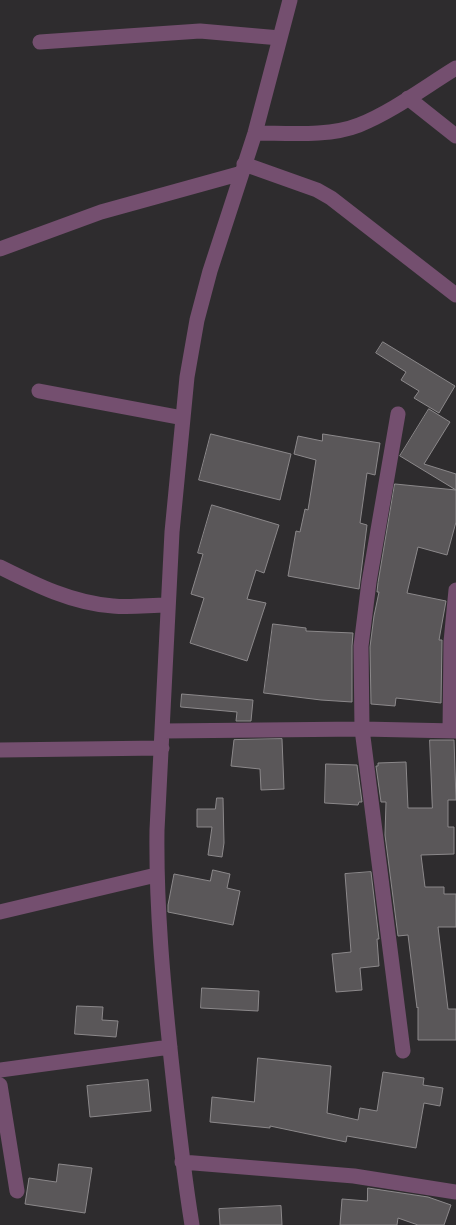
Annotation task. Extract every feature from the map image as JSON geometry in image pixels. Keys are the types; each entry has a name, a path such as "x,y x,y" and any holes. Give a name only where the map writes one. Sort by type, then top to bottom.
{"street":[{"path":"192,1225 182,1162 163,986 156,875 172,532 187,377 197,320 210,271 255,133 290,0"},
{"path":"40,42 200,31 280,38"},
{"path":"255,133 330,132 358,125 384,112 456,68"},
{"path":"408,98 456,136"},
{"path":"0,249 101,212 243,168 317,190 332,198 456,295"},
{"path":"39,391 183,418"},
{"path":"398,414 368,582 361,646 362,729 404,1051"},
{"path":"0,567 43,589 80,600 113,606 168,605"},
{"path":"163,730 362,729 453,731 451,642 456,590"},
{"path":"0,750 162,748"},
{"path":"0,912 156,875"},
{"path":"0,1070 170,1047"},
{"path":"0,1085 17,1191"},
{"path":"182,1162 354,1176 456,1192"}],"building":[{"path":"383,342 455,386 439,413 414,398 419,391 401,380 406,372 376,353"},
{"path":"429,409 450,422 424,464 456,474 456,490 400,456"},
{"path":"211,434 291,454 280,500 199,480"},
{"path":"323,434 380,443 375,475 367,473 360,523 367,525 359,589 288,576 296,531 300,532 305,509 308,510 316,460 294,454 298,436 322,441"},
{"path":"395,484 456,490 456,522 447,555 418,547 407,593 446,601 439,640 442,640 441,703 396,698 395,706 371,704 370,647 379,592 377,592 378,583"},
{"path":"212,505 279,525 264,573 256,570 247,599 266,603 247,661 190,643 204,598 191,594 203,554 198,553"},
{"path":"273,624 306,628 306,631 353,633 352,702 264,693"},
{"path":"182,694 253,700 251,721 236,721 237,712 181,707"},
{"path":"282,739 284,789 261,790 260,769 231,766 234,740"},
{"path":"430,740 454,740 456,800 448,800 448,827 454,827 454,854 421,855 425,887 444,887 444,894 456,894 456,927 438,927 448,1009 456,1009 456,1040 418,1040 418,1007 408,935 398,936 385,835 386,802 381,802 376,766 378,766 378,763 406,762 408,808 432,808"},
{"path":"326,764 357,765 362,802 359,802 358,805 325,803"},
{"path":"217,798 223,798 224,843 222,857 208,855 212,827 197,827 197,809 215,809"},
{"path":"213,870 230,874 227,888 240,891 233,925 168,912 174,874 210,881"},
{"path":"371,872 379,939 377,939 379,966 360,968 362,990 336,992 332,954 351,952 345,874"},
{"path":"202,988 259,991 258,1011 201,1008"},
{"path":"77,1006 103,1007 102,1020 118,1021 116,1037 75,1034"},
{"path":"258,1058 331,1066 327,1113 358,1120 360,1108 377,1111 383,1072 424,1078 423,1085 443,1088 440,1106 424,1103 416,1148 347,1136 346,1142 270,1126 270,1128 210,1122 212,1097 254,1102"},
{"path":"148,1080 151,1111 90,1117 87,1086"},
{"path":"59,1164 92,1168 85,1213 25,1204 29,1178 56,1182"},
{"path":"368,1188 428,1197 451,1205 444,1225 418,1225 398,1218 397,1225 340,1225 342,1199 367,1201"},
{"path":"281,1206 282,1225 220,1225 219,1209"}]}
